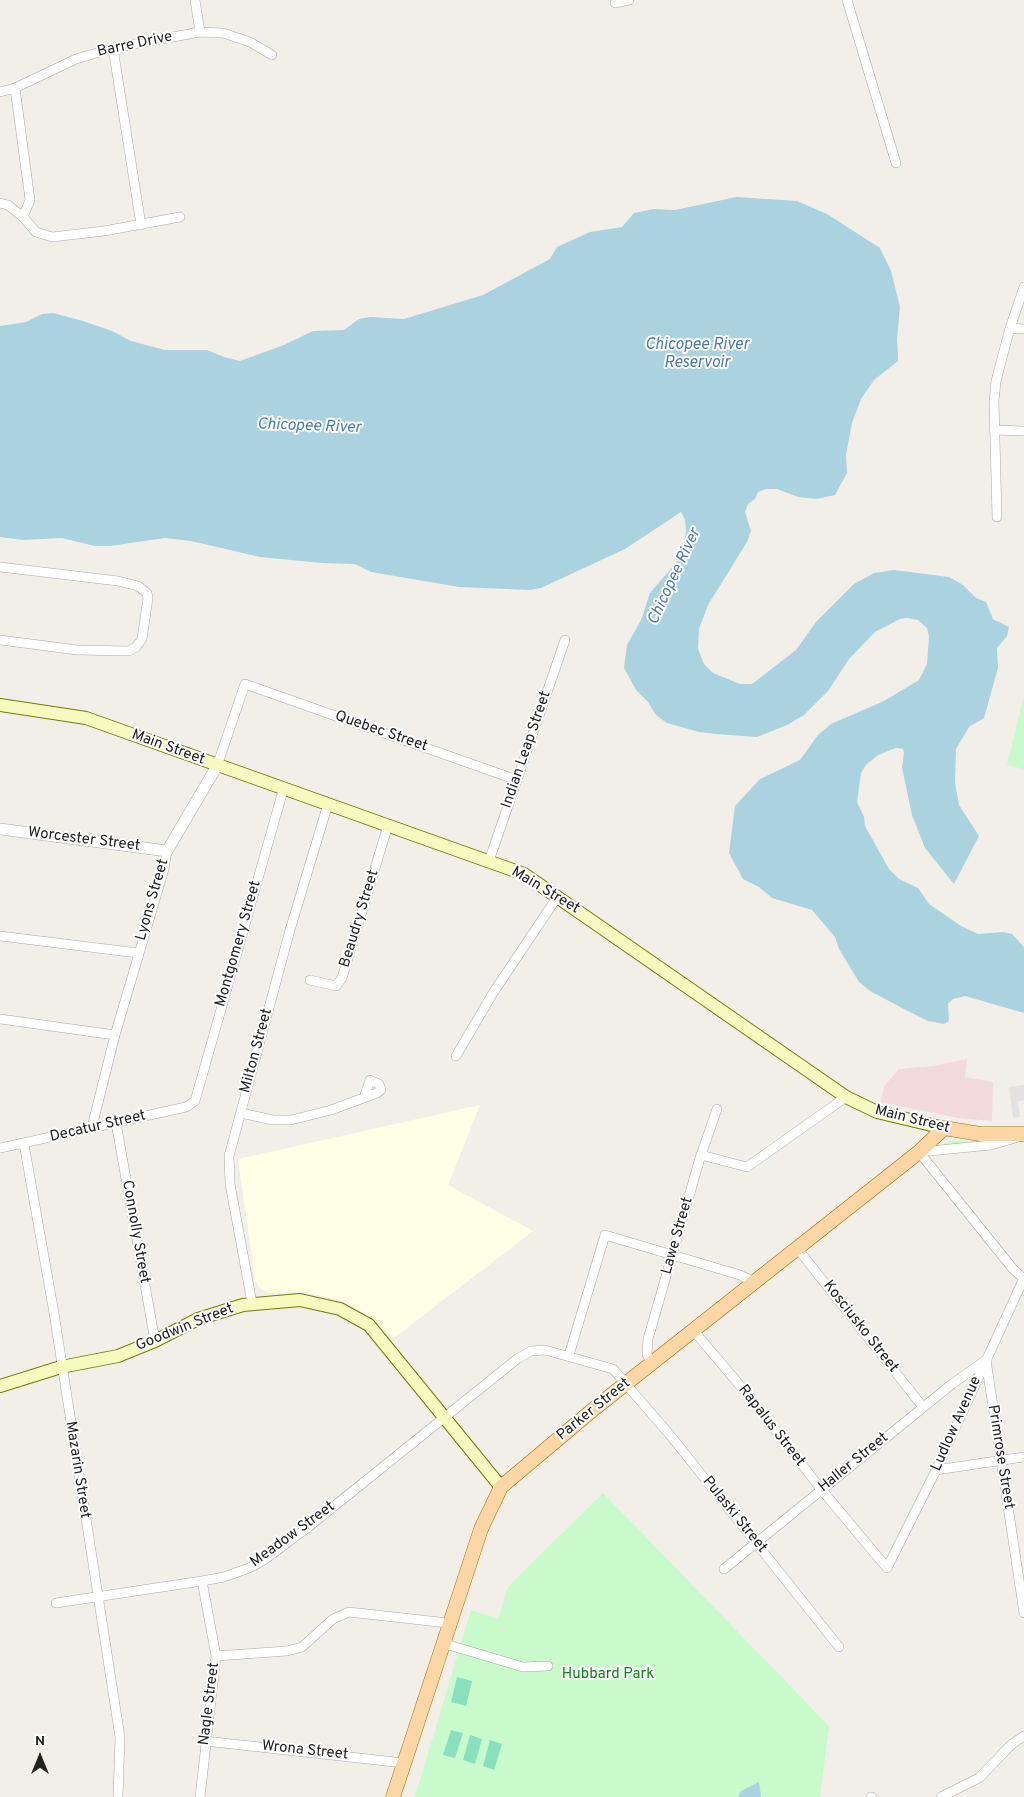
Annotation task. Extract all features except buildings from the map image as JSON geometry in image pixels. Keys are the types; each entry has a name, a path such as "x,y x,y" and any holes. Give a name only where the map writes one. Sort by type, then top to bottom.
{"main road":[{"name":"Main Street","path":"0,705 86,718 216,766 284,787 524,874 846,1098 877,1112 944,1128 980,1134 1024,1134"},
{"name":"Parker Street","path":"393,1797 448,1623 481,1529 502,1487 595,1408 919,1152 944,1128"},
{"name":"Goodwin Street","path":"0,1386 61,1368 118,1356 198,1319 252,1303 300,1300 340,1309 369,1325 502,1487"}],"street":[{"path":"195,0 200,32"},
{"path":"615,3 629,0"},
{"path":"849,1 896,163"},
{"name":"Barre Drive","path":"0,92 15,88 76,59 113,48 200,32 223,33 250,42 272,55"},
{"path":"113,48 141,225"},
{"path":"15,88 30,200 23,216"},
{"path":"0,203 8,205 23,216 36,232 52,237 141,225 180,216"},
{"path":"997,517 994,430 996,381 1010,328 1024,287"},
{"path":"1010,328 1024,329"},
{"path":"994,430 1024,431"},
{"path":"0,567 118,581 144,589 148,598 142,639 135,648 129,651 95,652 0,640"},
{"name":"Indian Leap Street","path":"489,860 565,640"},
{"name":"Quebec Street","path":"245,684 517,780"},
{"name":"Lyons Street","path":"92,1127 138,952 164,869 167,850 216,766 245,684"},
{"name":"Montgomery Street","path":"194,1102 284,787"},
{"name":"Milton Street","path":"252,1303 228,1169 231,1144 328,804"},
{"name":"Beaudry Street","path":"310,980 336,986 342,978 388,825"},
{"name":"Worcester Street","path":"0,829 167,850"},
{"path":"456,1056 494,993 558,896"},
{"path":"0,936 138,952"},
{"path":"0,1018 115,1035"},
{"path":"241,1113 284,1121 331,1110 364,1098"},
{"path":"701,1155 747,1167 846,1098"},
{"name":"Decatur Street","path":"0,1148 186,1107 194,1102"},
{"name":"Lawe Street","path":"651,1364 647,1354 648,1339 701,1155 717,1109"},
{"name":"Connolly Street","path":"116,1123 154,1341"},
{"path":"919,1152 991,1145 1024,1134"},
{"name":"Mazarin Street","path":"24,1144 54,1313 61,1368 120,1736 121,1759 118,1797"},
{"path":"919,1152 1013,1270 1024,1278"},
{"path":"569,1355 605,1235 740,1275 754,1282"},
{"name":"Kosciusko Street","path":"797,1248 923,1407"},
{"name":"Ludlow Avenue","path":"887,1568 936,1470 1024,1278"},
{"name":"Rapalus Street","path":"693,1330 748,1395 821,1489 887,1568"},
{"name":"Meadow Street","path":"56,1603 224,1577 264,1560 526,1354 545,1350 569,1355"},
{"name":"Pulaski Street","path":"569,1355 613,1369 627,1384 839,1647"},
{"name":"Haller Street","path":"724,1569 923,1407 986,1360"},
{"name":"Primrose Street","path":"986,1360 1024,1613"},
{"path":"936,1470 1024,1457"},
{"name":"Nagle Street","path":"200,1797 216,1656 202,1581"},
{"path":"216,1656 287,1651 302,1647 333,1619 349,1612 448,1623"},
{"path":"442,1643 523,1668 548,1666"},
{"path":"941,1797 979,1778 1012,1744 1024,1736"},
{"name":"Wrona Street","path":"205,1741 404,1763"}],"shaded area":[{"path":"967,1059 965,1077 993,1082 992,1121 958,1118 881,1102 884,1086 899,1069 934,1066"},
{"path":"1024,1085 1024,1100 1018,1102 1020,1117 1013,1118 1009,1087"},
{"path":"480,1105 448,1185 533,1231 394,1338 364,1313 336,1299 304,1292 269,1293 259,1288 255,1279 238,1159"}],"green space":[{"path":"1024,695 1024,769 1007,765"},
{"path":"950,1140 954,1140 979,1142 935,1149"},
{"name":"Hubbard Park","path":"603,1493 829,1726 820,1797 415,1797 471,1610 498,1619 508,1587"},
{"path":"457,1677 472,1681 466,1706 451,1702"},
{"path":"451,1730 463,1733 455,1758 443,1755"},
{"path":"470,1735 482,1739 475,1764 463,1760"},
{"path":"490,1740 502,1744 494,1770 483,1766"}],"water":[{"name":"Chicopee River Reservoir","path":"736,197 797,201 827,214 880,248 891,271 900,307 897,339 898,361 874,380 861,399 852,423 846,455 847,473 835,495 816,499 798,497 777,489 766,489 758,492 755,499 748,504 745,512 751,531 747,542 708,605 699,629 698,649 704,664 713,673 740,684 752,684 796,650 816,622 854,584 874,573 894,570 949,577 963,585 976,598 986,602 993,619 1009,627 1007,636 997,648 998,668 984,718 969,727 956,749 955,783 959,805 979,836 954,884 925,848 912,815 902,768 903,749 896,748 878,755 866,765 861,773 857,802 864,817 865,826 889,869 899,879 918,888 929,904 961,926 978,934 1003,932 1012,934 1024,947 1024,1013 965,996 953,999 948,1004 949,1021 944,1024 928,1021 870,991 859,982 839,949 835,937 812,910 772,898 759,887 743,879 729,853 735,806 760,779 800,760 818,735 831,724 884,701 919,680 927,664 929,636 927,628 918,620 900,619 875,632 849,659 828,691 804,715 787,725 757,737 716,734 699,732 667,723 656,715 648,702 636,690 624,668 627,645 641,620 650,593 682,556 686,531 685,520 681,512 625,549 541,588 530,590 459,587 371,572 355,564 260,557 191,541 165,538 110,546 95,546 62,538 23,540 0,537 0,326 26,322 42,314 53,313 112,331 131,341 165,350 207,350 240,361 284,345 313,331 344,330 359,319 370,317 404,319 483,295 550,259 557,247 590,232 622,227 634,213 654,209 675,210"},
{"path":"759,1782 761,1797 738,1797 741,1791"}],"water label":[{"name":"Chicopee River","path":"309,427"},
{"name":"Chicopee River","path":"675,577"}]}
